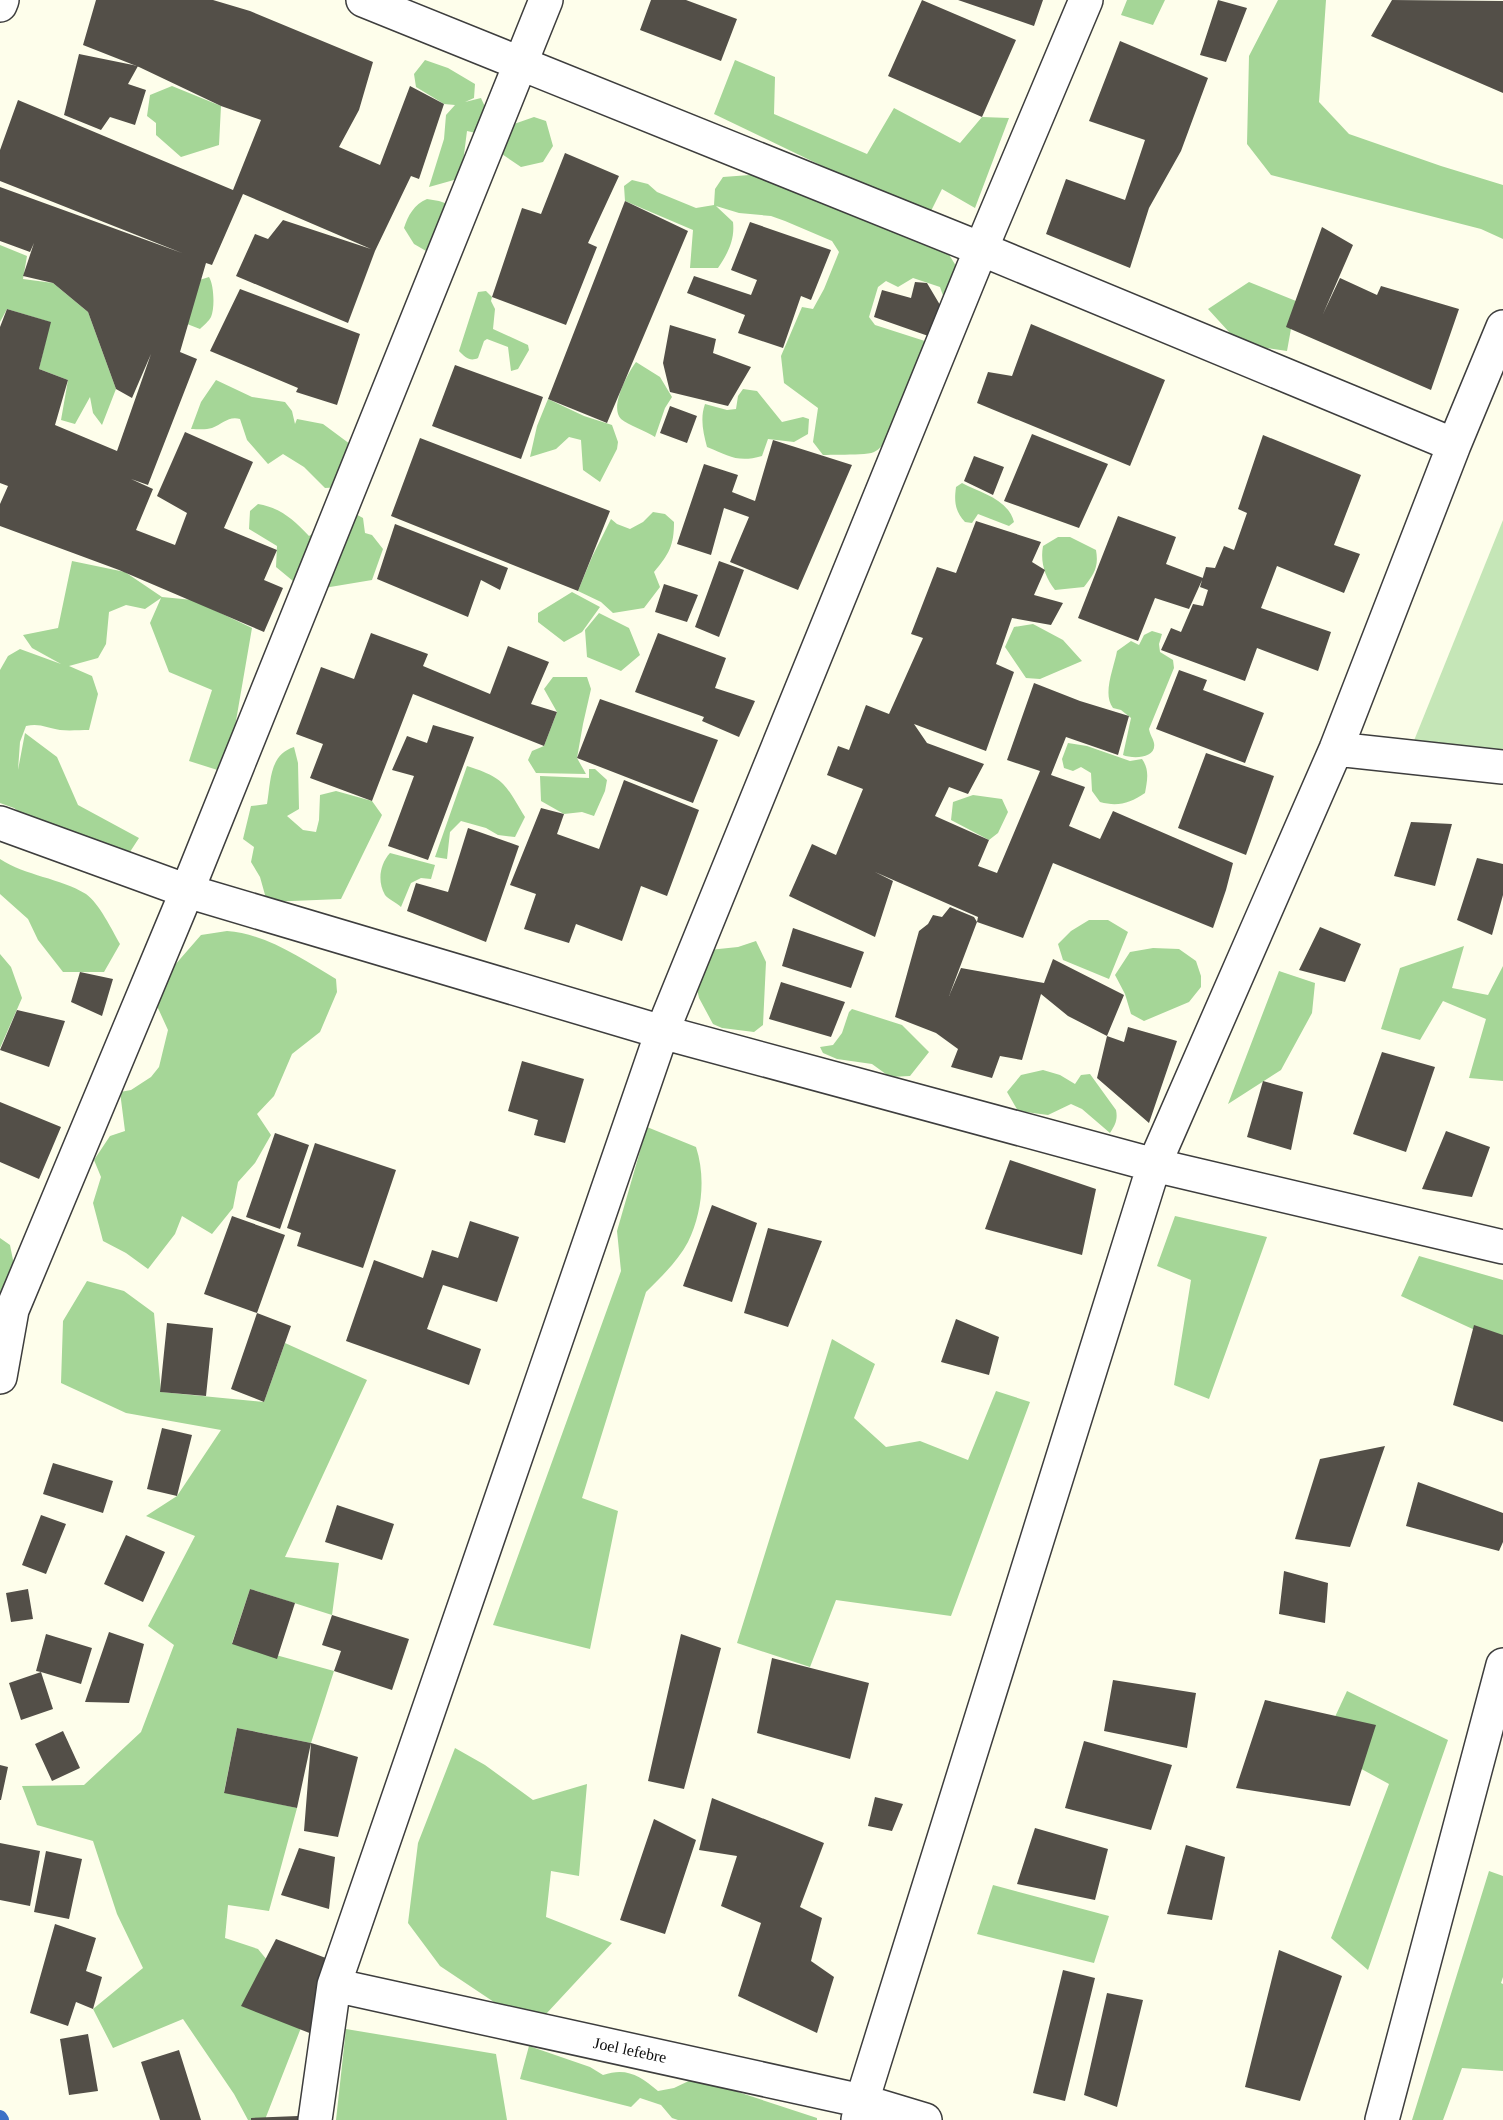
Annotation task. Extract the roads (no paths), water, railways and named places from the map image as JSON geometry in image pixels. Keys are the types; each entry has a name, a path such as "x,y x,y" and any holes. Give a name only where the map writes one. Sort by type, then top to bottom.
{"street":[{"path":"0,5 2,0"},
{"path":"363,0 981,249 1454,445"},
{"path":"0,1377 12,1310 187,891 546,0"},
{"path":"315,2120 334,1985 662,1032 981,249 1086,0"},
{"path":"860,2110 1154,1165 1336,749 1454,445 1503,327"},
{"path":"1336,749 1503,767"},
{"path":"0,823 187,891 662,1032 1154,1165 1503,1247"},
{"path":"1382,2120 1503,1665"},
{"name":"Joel lefebre","path":"334,1985 860,2110 925,2120"}]}
